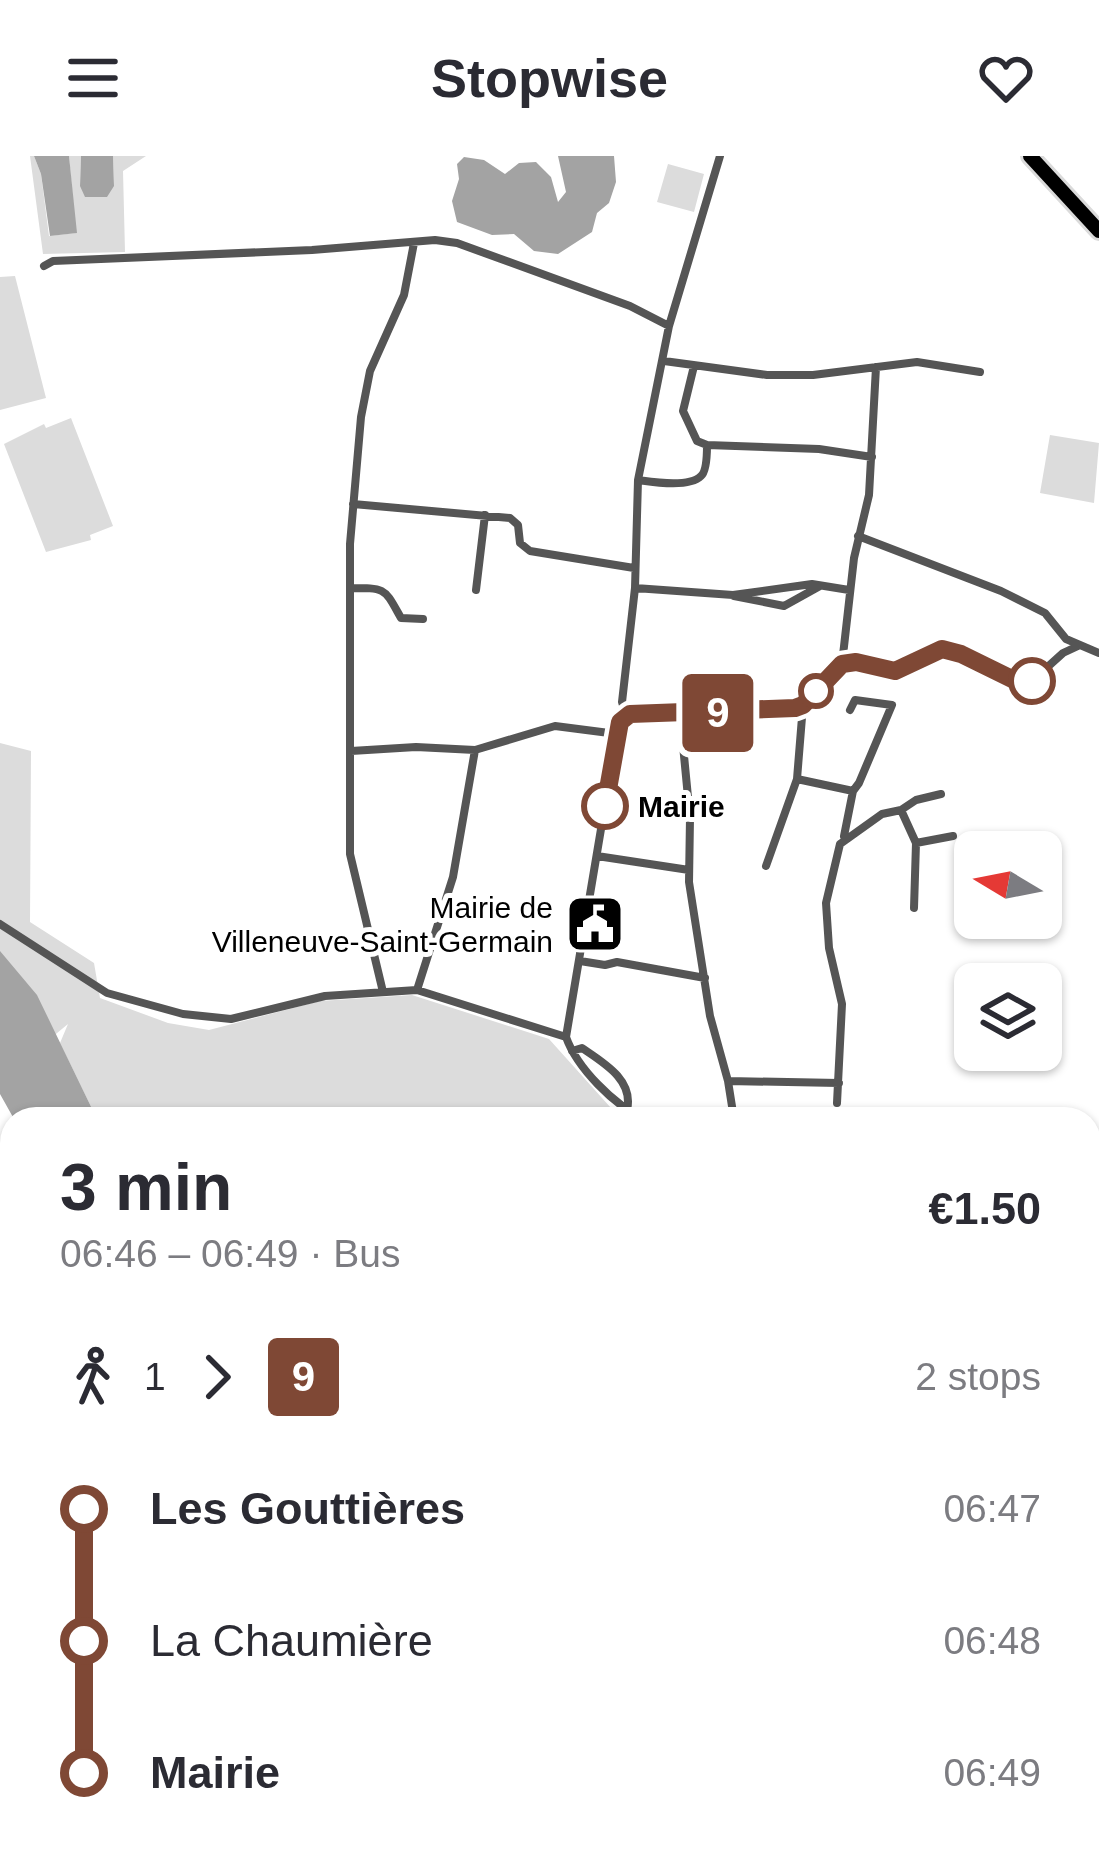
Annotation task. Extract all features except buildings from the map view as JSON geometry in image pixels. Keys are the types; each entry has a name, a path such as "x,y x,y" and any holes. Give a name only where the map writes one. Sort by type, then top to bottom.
{"highway":[{"path":"1030,156 1099,231"}],"street":[{"path":"566,1037 617,734 626,716 622,702 634,587 638,480 669,326 720,156"},
{"path":"44,266 53,260 435,239 630,306 669,326"},
{"path":"383,992 350,854 353,504 370,371 404,295 414,243"},
{"path":"664,361 767,375 917,362 980,372"},
{"path":"694,366 683,411 697,441 872,457"},
{"path":"626,716 803,705 842,664 849,590 869,495 876,367"},
{"path":"638,480 675,483 698,478 707,445"},
{"path":"353,504 514,520 520,543 530,551 634,568"},
{"path":"476,590 485,515"},
{"path":"858,536 1045,613 1059,634 1063,653"},
{"path":"634,587 733,595 820,586 849,590"},
{"path":"733,595 784,606 820,586"},
{"path":"350,588 382,590 391,596 400,618 423,619"},
{"path":"783,590 793,602"},
{"path":"1059,634 1099,653"},
{"path":"842,664 856,662 895,671 935,650 949,650 1023,682 1040,678 1063,653 1078,646"},
{"path":"837,1103 841,985 830,948 827,886 844,838 853,790 892,705 861,698 850,710"},
{"path":"766,866 797,779 803,705"},
{"path":"680,714 690,818 689,870 710,1016 732,1107"},
{"path":"351,751 475,750 554,726 617,734"},
{"path":"417,990 453,877 475,750"},
{"path":"797,779 853,790"},
{"path":"844,838 882,814 941,794"},
{"path":"901,811 916,843 914,908"},
{"path":"916,843 953,836"},
{"path":"597,856 689,870"},
{"path":"0,924 106,993 183,1014 231,1019 310,998 417,990 566,1037 624,1107"},
{"path":"580,961 617,962 705,978"},
{"path":"574,1050 581,1048 611,1068 622,1081 628,1107"},
{"path":"728,1081 839,1083"}],"shaded area":[{"path":"30,156 41,174 49,236 76,233 69,156 81,156 80,186 114,186 113,156 146,156 123,171 125,252 43,254"},
{"path":"34,156 69,156 77,233 50,236"},
{"path":"81,156 113,156 114,186 107,197 85,197 80,186"},
{"path":"558,156 614,156 616,182 609,203 597,213 592,232 558,254 534,251 514,234 492,235 457,222 452,201 459,179 457,164 464,157 484,160 505,174 519,163 536,162 551,177 558,202 566,192"},
{"path":"668,164 704,174 694,212 657,202"},
{"path":"15,276 46,398 0,410 0,277"},
{"path":"71,418 113,526 90,535 91,540 46,552 4,444 44,424 46,428"},
{"path":"1050,435 1099,443 1094,503 1040,493"},
{"path":"0,743 31,751 30,922 94,963 100,998 168,1023 209,1030 320,1001 412,995 549,1039 610,1107 91,1107 60,1043 68,1024 0,1080"},
{"path":"0,951 37,995 91,1107 7,1107 0,1094"}],"bus line":[{"name":"9","path":"605,806 620,722 630,714 795,708 842,664 856,662 895,671 942,649 1014,680 1032,681"}],"place":[{"name":"Mairie","path":"605,806"},
{"name":"Mairie de Villeneuve-Saint-Germain","path":"595,924"}]}
